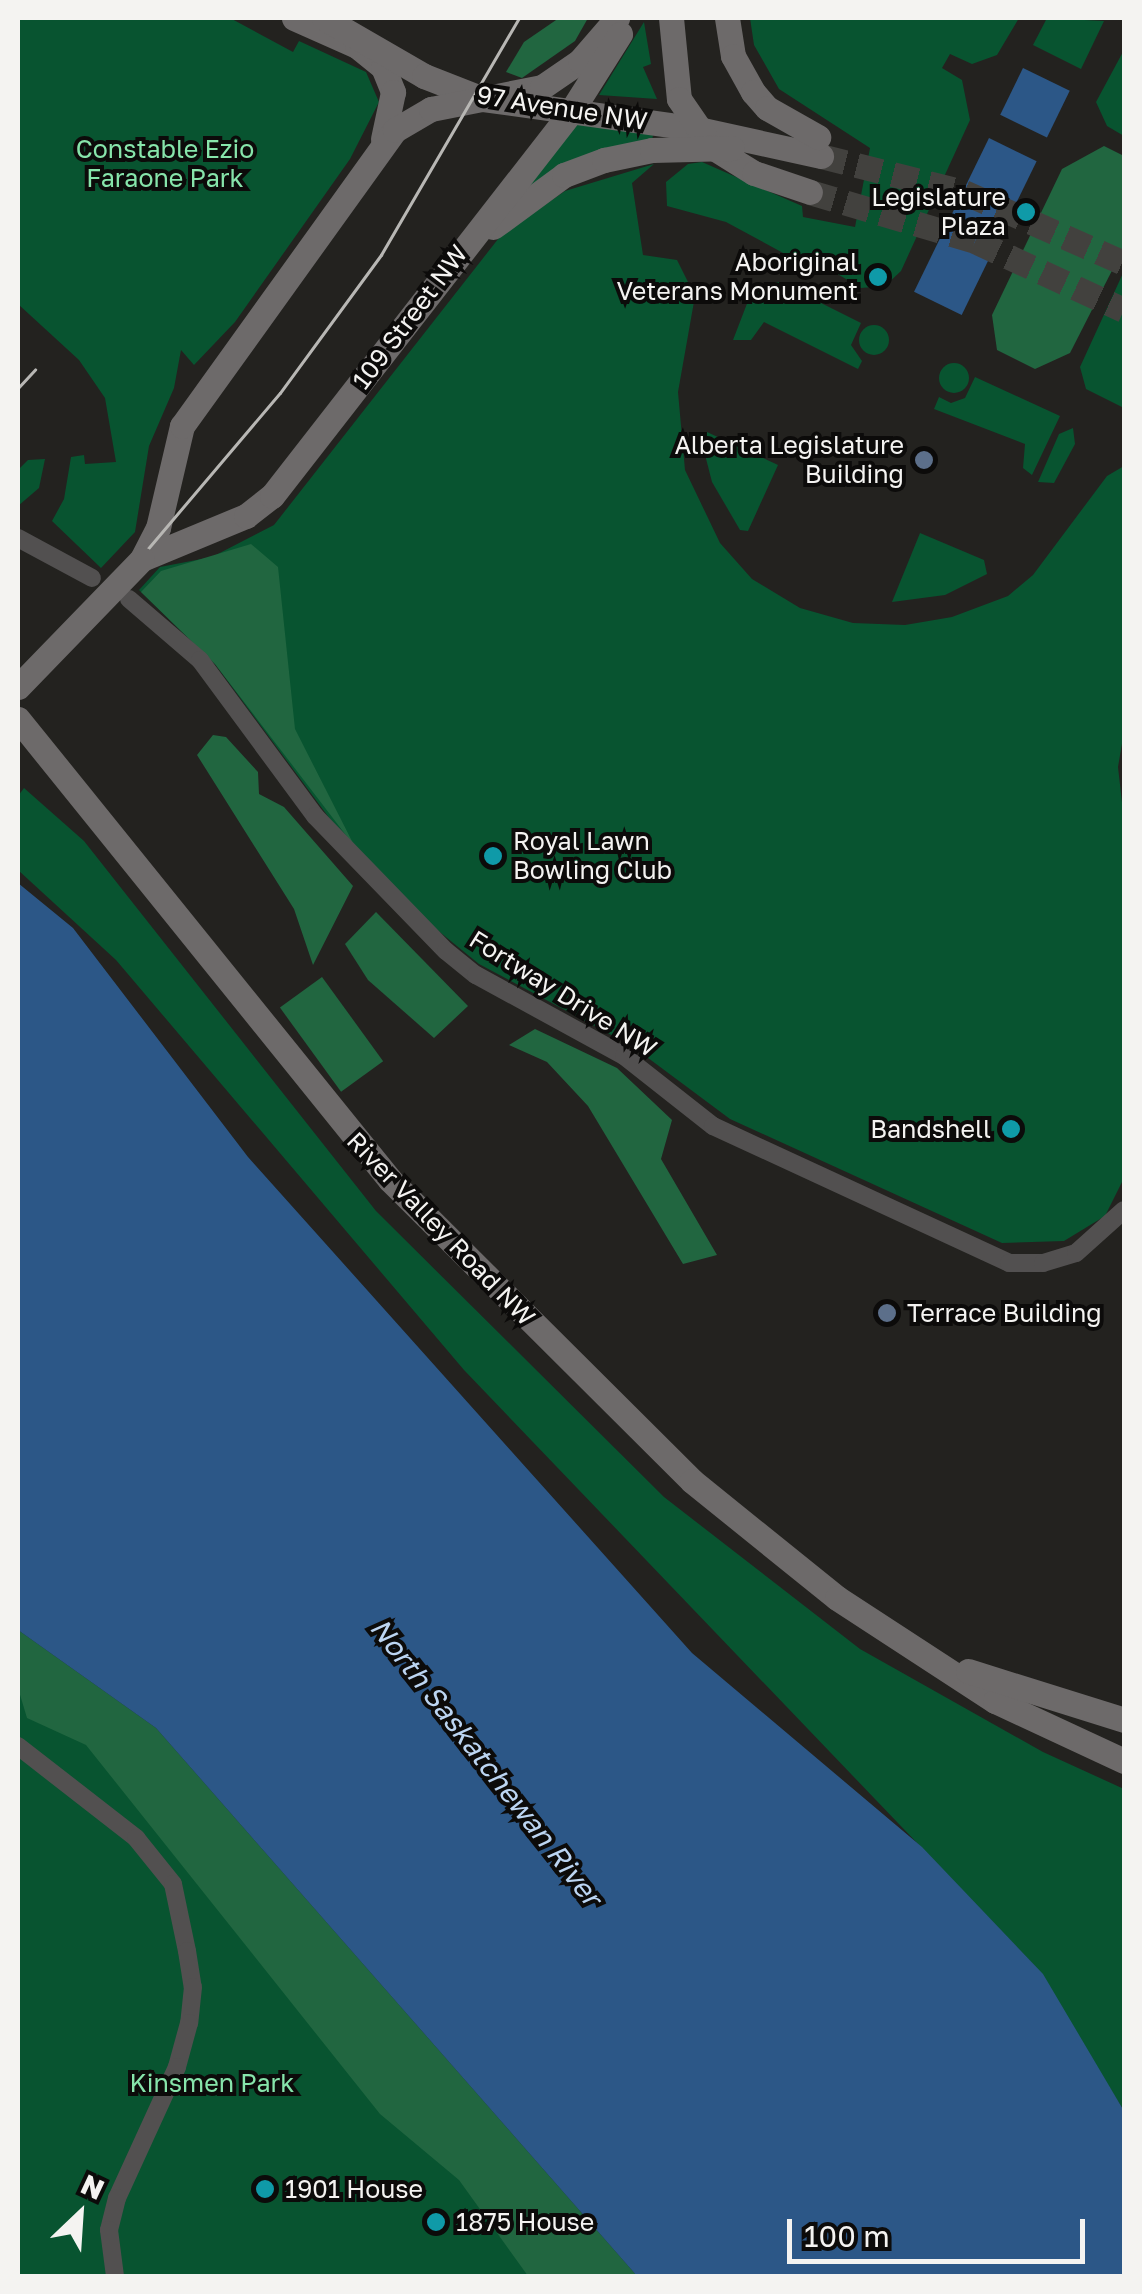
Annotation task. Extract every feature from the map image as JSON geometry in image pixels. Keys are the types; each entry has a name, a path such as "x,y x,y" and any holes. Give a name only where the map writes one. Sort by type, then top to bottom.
{"main road":[{"path":"294,18 357,46 382,67 393,108 379,148"},
{"name":"97 Avenue NW","path":"324,18 424,76 484,98 572,110 705,138 820,146 767,108 754,92 733,56 727,18"},
{"name":"109 Street NW","path":"18,686 142,558 158,528 172,454 190,413 269,311 379,148 412,118 542,86 580,60 617,18"},
{"name":"109 Street NW","path":"142,558 230,524 272,496 572,110 629,18"},
{"name":"97 Avenue NW","path":"670,18 674,84 705,138 754,173 810,192"},
{"path":"448,268 514,207 564,175 705,138"},
{"name":"River Valley Road NW","path":"18,720 390,1180 692,1481 837,1598 1060,1737 1124,1761"},
{"name":"River Valley Road NW","path":"940,1662 1124,1720"}],"street":[{"path":"18,538 92,578"},
{"name":"Fortway Drive NW","path":"129,599 186,645 322,824 446,951 476,975 624,1056 713,1126 1008,1262 1043,1263 1076,1253 1124,1210"},
{"path":"18,1746 124,1825 173,1884 194,1986 177,2067 117,2198 109,2230 116,2276"}],"green space":[{"name":"Constable Ezio Faraone Park","path":"18,18 230,18 293,52 299,41 366,72 379,102 350,159 235,322 194,365 181,350 174,388 149,446 135,532 101,568 52,521 64,499 71,457 84,455 85,464 116,462 105,398 79,360 18,304"},
{"path":"559,18 588,18 575,41 522,78 506,72 524,42"},
{"path":"750,18 1019,18 997,55 972,64 950,54 942,68 962,80 970,120 901,271 885,286 861,288 824,266 820,273 726,222 667,206 666,182 688,164 702,162 802,206 803,217 855,227 870,148 779,89 754,45"},
{"path":"1047,18 1104,21 1081,69 1033,45"},
{"path":"644,22 651,64 643,67 657,99 599,95"},
{"path":"1124,50 1124,136 1107,126 1096,102"},
{"path":"579,121 654,129 652,141 526,188"},
{"path":"1104,146 1124,156 1124,247 1070,353 1035,369 997,350 992,315 1062,169"},
{"path":"654,164 632,183 643,255 677,260 695,296 678,392 685,470 720,543 752,579 800,608 853,623 905,625 952,617 1008,596 1033,575 1107,476 1124,466 1124,732 1118,767 1124,820 1124,1178 1105,1216 1064,1241 1002,1243 730,1119 632,1046 479,964 414,911 330,819 215,664 139,590 160,567 212,557 274,525 502,234 565,191"},
{"path":"1124,271 1124,408 1086,389 1080,367"},
{"path":"779,282 861,323 851,345 862,361 858,369 764,322 751,340 733,340 753,288"},
{"path":"874,325 885,329 889,340 885,351 874,355 863,351 859,340 863,329"},
{"path":"954,363 965,367 969,378 965,389 954,393 943,389 939,378 943,367"},
{"path":"975,377 1060,416 1032,475 1023,468 1025,444 934,409 939,397 951,403 965,398"},
{"path":"1073,428 1075,444 1054,483 1038,482 1059,434"},
{"path":"707,432 778,465 748,531 740,530 712,482 701,439"},
{"path":"45,459 39,488 18,506 18,470 28,460"},
{"path":"920,533 984,560 987,574 945,595 892,602"},
{"path":"251,544 278,567 295,729 355,847 215,664 141,592 161,571"},
{"path":"213,735 226,737 258,772 259,794 284,807 353,886 313,965 294,909 197,755"},
{"path":"24,788 84,841 376,1211 664,1497 860,1649 1043,1752 1124,1789 1124,2111 1034,1965 464,1370 116,960 18,870 18,796"},
{"path":"376,912 468,1006 434,1038 368,980 345,944"},
{"path":"322,977 383,1061 341,1092 280,1008"},
{"path":"535,1029 617,1068 672,1120 661,1159 717,1255 683,1264 588,1106 547,1062 509,1045"},
{"name":"Kinsmen Park","path":"18,1630 156,1728 637,2276 18,2276"},
{"path":"18,1630 156,1728 637,2276 528,2276 459,2180 380,2114 86,1745 27,1718 18,1688"}],"water":[{"path":"1023,68 1070,91 1047,138 1000,115"},
{"path":"989,138 1037,161 962,315 914,292"},
{"name":"North Saskatchewan River","path":"18,883 73,928 248,1157 692,1653 922,1847 1043,1974 1124,2111 1124,2276 637,2276 156,1728 18,1630"}],"tunnel":[{"path":"821,156 964,192 1124,263"},
{"path":"810,192 975,241 1124,310"}],"tram line":[{"path":"18,688 140,558 280,393 381,255 519,18"},
{"path":"18,388 35,370"}],"place":[{"name":"Legislature Plaza","path":"1026,212"},
{"name":"Aboriginal Veterans Monument","path":"878,277"},
{"name":"Alberta Legislature Building","path":"924,460"},
{"name":"Royal Lawn Bowling Club","path":"493,856"},
{"name":"Bandshell","path":"1011,1129"},
{"name":"Terrace Building","path":"887,1313"},
{"name":"1901 House","path":"265,2189"},
{"name":"1875 House","path":"436,2222"}]}
